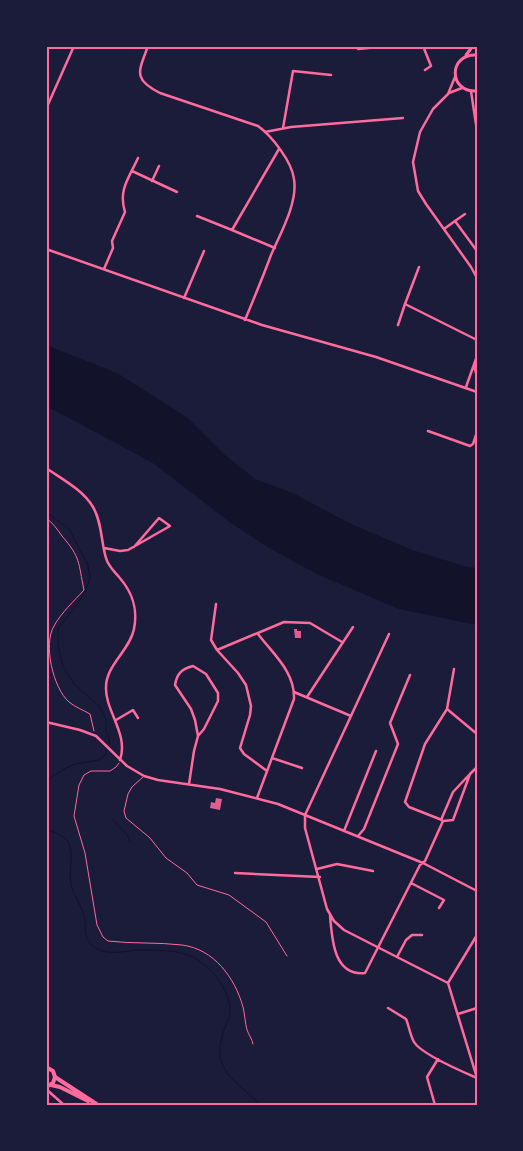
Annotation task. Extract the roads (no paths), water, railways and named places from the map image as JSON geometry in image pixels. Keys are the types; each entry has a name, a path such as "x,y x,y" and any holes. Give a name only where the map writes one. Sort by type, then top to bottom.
{"main road":[{"path":"473,46 456,67 456,77 462,88 471,92 477,91"},
{"path":"462,59 477,55"},
{"path":"46,1067 53,1071 55,1077 97,1105"},
{"path":"48,1087 55,1077"},
{"path":"48,1087 60,1086 97,1105"}],"street":[{"path":"46,109 74,46"},
{"path":"148,46 141,65 140,76 146,86 160,93 258,126 290,163 295,190 288,215 245,320"},
{"path":"358,49 389,46"},
{"path":"423,46 431,66 424,70"},
{"path":"283,128 293,71 332,75"},
{"path":"456,77 448,94 433,109 420,132 414,162 418,191 476,273 477,278"},
{"path":"448,94 462,88"},
{"path":"471,92 477,131"},
{"path":"265,132 283,128 403,118"},
{"path":"232,230 279,149"},
{"path":"104,269 113,248 112,241 125,212 122,192 138,158"},
{"path":"152,181 159,166"},
{"path":"132,171 176,192"},
{"path":"444,229 465,214"},
{"path":"197,216 274,248"},
{"path":"455,221 477,251"},
{"path":"46,249 245,320 316,342 376,357 477,392"},
{"path":"184,298 204,251"},
{"path":"398,326 419,267"},
{"path":"405,304 477,340"},
{"path":"466,388 477,356"},
{"path":"474,364 477,377"},
{"path":"428,431 470,446 473,444 477,432"},
{"path":"46,468 88,499 94,508 108,564 121,579 135,602 134,632 108,675 106,684 106,696 116,720 122,748 120,760"},
{"path":"104,548 120,552 134,547 170,526 159,518 134,547"},
{"path":"216,604 211,640 238,673 246,685 250,696 250,715 240,748 244,754 267,771"},
{"path":"218,650 284,622 310,623 342,642"},
{"path":"307,697 353,626"},
{"path":"257,798 294,700 290,676 258,634"},
{"path":"389,634 305,815 305,828 320,877 327,909 334,921 344,930 448,983 477,1078"},
{"path":"189,784 198,736 191,710 175,685 177,676 182,669 193,666 206,674 218,693 216,709 198,736"},
{"path":"454,669 447,709 425,744 405,802 409,807 442,820 453,820 470,774"},
{"path":"358,836 364,830 398,744 390,723 410,675"},
{"path":"294,692 351,716"},
{"path":"447,709 477,734"},
{"path":"116,720 133,710 138,718"},
{"path":"46,722 96,736 120,760 142,776 189,784 278,804 423,863 477,891"},
{"path":"344,831 376,751"},
{"path":"272,758 302,768"},
{"path":"330,914 332,941 338,961 352,972 365,973 411,883 425,861 453,792 477,767"},
{"path":"317,868 338,864 373,871"},
{"path":"235,873 320,877"},
{"path":"411,883 444,900 439,908"},
{"path":"397,957 406,940 412,935 422,935"},
{"path":"448,983 477,935"},
{"path":"388,1008 406,1019 414,1041 418,1046 438,1059 477,1078"},
{"path":"458,1014 477,1008"},
{"path":"435,1105 427,1077 438,1059"},
{"path":"48,1087 52,1094 64,1105"}],"lane":[{"path":"142,776 128,794 124,811 126,818 150,838 166,858 187,872 197,885 230,895 266,922 287,956"}],"waterway":[{"path":"46,512 69,529 88,565 90,578 86,590 77,605 58,628 58,645 63,667 75,685 100,707 106,720 106,732 110,742 105,755 99,760 75,764 66,768 50,778 46,784"},
{"path":"113,820 128,836 130,842"},
{"path":"46,830 58,833 69,844 71,851 71,884 84,915 86,937 94,947 107,952 136,950 179,952 198,960 221,983 230,1005 230,1015 220,1046 222,1064 234,1080 261,1105"}]}
